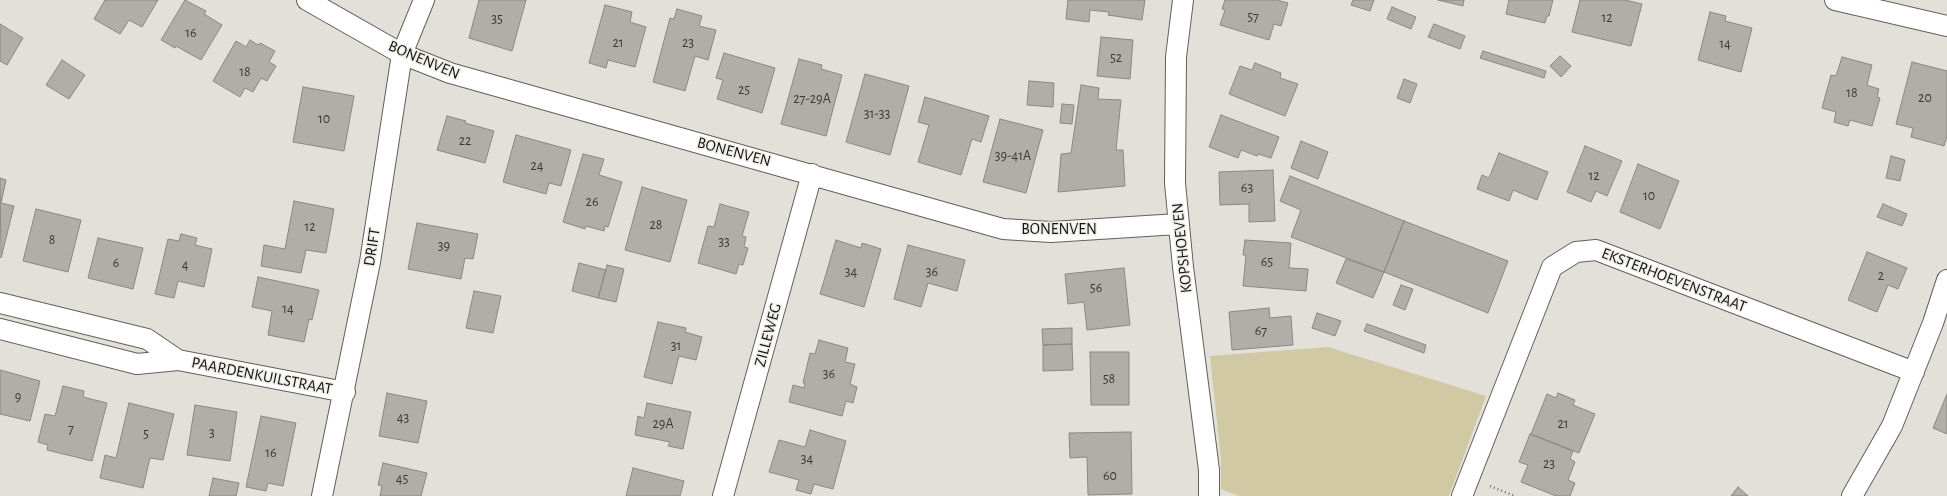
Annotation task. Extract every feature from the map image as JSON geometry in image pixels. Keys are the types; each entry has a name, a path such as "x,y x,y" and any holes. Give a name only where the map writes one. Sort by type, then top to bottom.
{"street":[{"name":"BONENVEN","path":"307,0 402,54 450,74 1003,228 1051,232 1178,224"},
{"name":"DRIFT","path":"322,496 345,392 370,262 402,54 424,0"},
{"name":"KOPSHOEVEN","path":"1183,0 1176,57 1174,132 1178,224 1209,470 1209,496"},
{"path":"1835,0 1947,26"},
{"name":"ZILLEWEG","path":"723,496 812,174"},
{"name":"EKSTERHOEVENSTRAAT","path":"1462,496 1552,267 1576,252 1596,250 1914,372"},
{"path":"1852,496 1892,426 1914,372 1947,280"},
{"name":"PAARDENKUILSTRAAT","path":"0,302 147,340 178,360"},
{"name":"PAARDENKUILSTRAAT","path":"0,329 137,364 178,360 345,392"}],"shaded area":[{"path":"1328,347 1486,396 1449,496 1239,496 1221,489 1221,460 1210,356"}],"building":[{"path":"105,0 158,0 142,27 129,20 120,34 94,19"},
{"path":"185,0 206,11 204,14 222,25 201,60 176,46 175,48 161,40"},
{"path":"479,0 526,0 512,51 469,38"},
{"path":"1068,0 1145,0 1142,20 1108,15 1109,12 1090,10 1089,22 1066,19"},
{"path":"1225,0 1277,0 1288,3 1281,26 1274,24 1269,40 1220,25 1225,10 1222,9"},
{"path":"1353,0 1374,0 1370,11 1351,5"},
{"path":"1438,0 1464,0 1463,6"},
{"path":"1509,0 1553,0 1549,16 1547,16 1545,23 1506,14"},
{"path":"1580,0 1625,0 1642,4 1631,46 1572,32"},
{"path":"605,5 632,12 630,22 646,27 635,67 608,60 606,68 589,63"},
{"path":"1392,7 1416,17 1411,29 1387,19"},
{"path":"677,9 702,16 699,26 716,30 708,60 695,56 685,91 653,82 670,18 674,19"},
{"path":"1710,12 1726,16 1725,21 1752,28 1741,72 1698,60"},
{"path":"0,24 23,38 7,65 0,61"},
{"path":"1434,24 1465,36 1460,49 1428,37"},
{"path":"1101,37 1133,40 1130,79 1097,76"},
{"path":"250,40 258,45 260,43 275,51 269,62 276,66 267,81 261,78 253,92 245,88 240,97 213,81 236,41 246,47"},
{"path":"1483,51 1546,71 1544,78 1480,58"},
{"path":"724,53 775,68 762,113 717,99 723,80 716,78"},
{"path":"1560,56 1571,66 1561,77 1550,66"},
{"path":"1842,57 1872,65 1867,85 1879,89 1877,97 1880,98 1872,126 1850,120 1848,126 1834,122 1836,112 1822,108 1831,75 1836,76"},
{"path":"799,59 822,65 821,69 842,75 826,136 781,124"},
{"path":"62,60 85,75 69,99 46,85"},
{"path":"1912,62 1947,71 1947,136 1944,146 1911,137 1913,128 1896,124"},
{"path":"1255,63 1281,73 1280,78 1298,84 1285,116 1229,94 1240,66 1252,70"},
{"path":"865,74 909,86 890,155 846,142"},
{"path":"1404,79 1417,84 1410,103 1397,98"},
{"path":"1029,81 1054,83 1053,107 1027,105"},
{"path":"1081,85 1099,88 1098,99 1121,100 1116,150 1123,150 1125,186 1058,192 1061,154 1071,153"},
{"path":"303,87 354,96 344,151 293,142"},
{"path":"925,97 989,116 981,142 972,139 961,175 918,162 929,125 918,122"},
{"path":"1062,104 1074,105 1072,124 1060,123"},
{"path":"1221,115 1279,137 1271,158 1258,154 1257,156 1241,150 1238,158 1209,147"},
{"path":"447,116 494,131 485,163 437,150"},
{"path":"1000,119 1043,130 1026,193 983,182"},
{"path":"516,135 571,150 561,186 549,183 546,194 503,182"},
{"path":"1301,141 1328,152 1318,179 1291,168"},
{"path":"1585,146 1622,161 1607,196 1596,191 1591,202 1567,192"},
{"path":"1499,153 1548,172 1537,200 1513,190 1509,201 1477,189 1482,175 1489,178"},
{"path":"583,154 604,159 599,175 622,182 608,227 605,226 604,231 586,226 585,229 563,222"},
{"path":"1891,156 1905,160 1900,181 1886,178"},
{"path":"1638,164 1679,181 1660,229 1620,212"},
{"path":"1273,170 1275,221 1249,222 1249,204 1220,205 1219,172"},
{"path":"1290,176 1404,221 1384,272 1291,237 1301,210 1280,201"},
{"path":"0,178 6,180 1,203 14,206 1,258"},
{"path":"642,187 687,200 670,262 625,250"},
{"path":"294,201 334,209 326,253 306,250 301,273 261,266 264,245 285,249"},
{"path":"720,204 749,212 742,236 746,237 744,247 748,248 743,265 739,264 736,274 698,263 708,226 714,227"},
{"path":"1883,204 1907,214 1902,226 1877,217"},
{"path":"36,209 81,220 68,272 23,261"},
{"path":"1404,221 1508,261 1488,313 1384,272"},
{"path":"417,223 478,234 473,259 465,258 461,279 408,269"},
{"path":"181,234 197,238 195,245 212,249 204,287 178,281 174,298 155,294 168,239 179,241"},
{"path":"98,238 143,248 133,289 88,278"},
{"path":"836,240 861,248 862,243 881,249 864,307 820,294"},
{"path":"1245,240 1291,243 1289,268 1308,269 1306,291 1243,286 1246,255 1243,255"},
{"path":"908,245 965,260 957,291 928,283 921,307 894,299"},
{"path":"1867,252 1907,268 1898,289 1888,285 1877,312 1848,300"},
{"path":"1346,259 1384,272 1373,298 1336,283"},
{"path":"579,263 606,270 598,298 572,291"},
{"path":"607,265 624,269 616,302 598,298"},
{"path":"1124,268 1130,325 1087,330 1084,302 1068,304 1065,274"},
{"path":"258,277 319,290 312,320 309,319 304,342 268,335 272,311 252,307"},
{"path":"1401,285 1413,289 1405,310 1393,305"},
{"path":"474,291 501,296 493,333 466,328"},
{"path":"1269,308 1270,318 1291,316 1293,345 1232,350 1229,312"},
{"path":"1317,313 1341,321 1335,336 1312,328"},
{"path":"658,322 686,328 685,332 702,337 696,360 679,356 672,384 644,377"},
{"path":"1367,324 1426,345 1424,353 1364,331"},
{"path":"1072,328 1072,344 1043,345 1042,329"},
{"path":"819,340 848,348 845,362 855,364 850,384 857,387 853,403 846,401 842,416 789,402 793,385 804,388 805,383 803,383 810,353 815,354"},
{"path":"1072,344 1073,370 1043,371 1043,345"},
{"path":"1090,352 1129,352 1129,405 1091,405"},
{"path":"0,370 40,381 30,421 0,414"},
{"path":"63,386 84,391 83,397 107,403 92,461 47,450 48,445 38,442 45,414 55,416"},
{"path":"387,393 427,401 418,443 379,436"},
{"path":"1558,393 1575,400 1573,405 1595,414 1579,453 1531,434 1547,394 1556,398"},
{"path":"1947,394 1947,434 1933,428"},
{"path":"129,403 174,414 163,460 150,458 143,488 100,478 105,455 116,458"},
{"path":"647,403 691,412 683,449 668,446 670,442 635,435 638,416 644,418"},
{"path":"195,405 237,412 230,461 187,455"},
{"path":"261,416 296,423 283,486 268,483 266,491 246,487"},
{"path":"810,430 846,441 833,489 814,484 811,494 796,490 799,480 769,472 779,440 805,447"},
{"path":"1131,432 1132,494 1088,495 1087,457 1070,458 1069,433"},
{"path":"1530,434 1573,451 1570,459 1575,462 1568,480 1575,483 1570,496 1556,496 1521,482 1528,465 1519,462"},
{"path":"383,463 427,473 421,496 380,496 382,486 378,485"},
{"path":"633,468 684,481 680,496 626,496"},
{"path":"213,478 239,483 236,496 209,496"},
{"path":"1738,487 1748,496 1731,496"}]}
